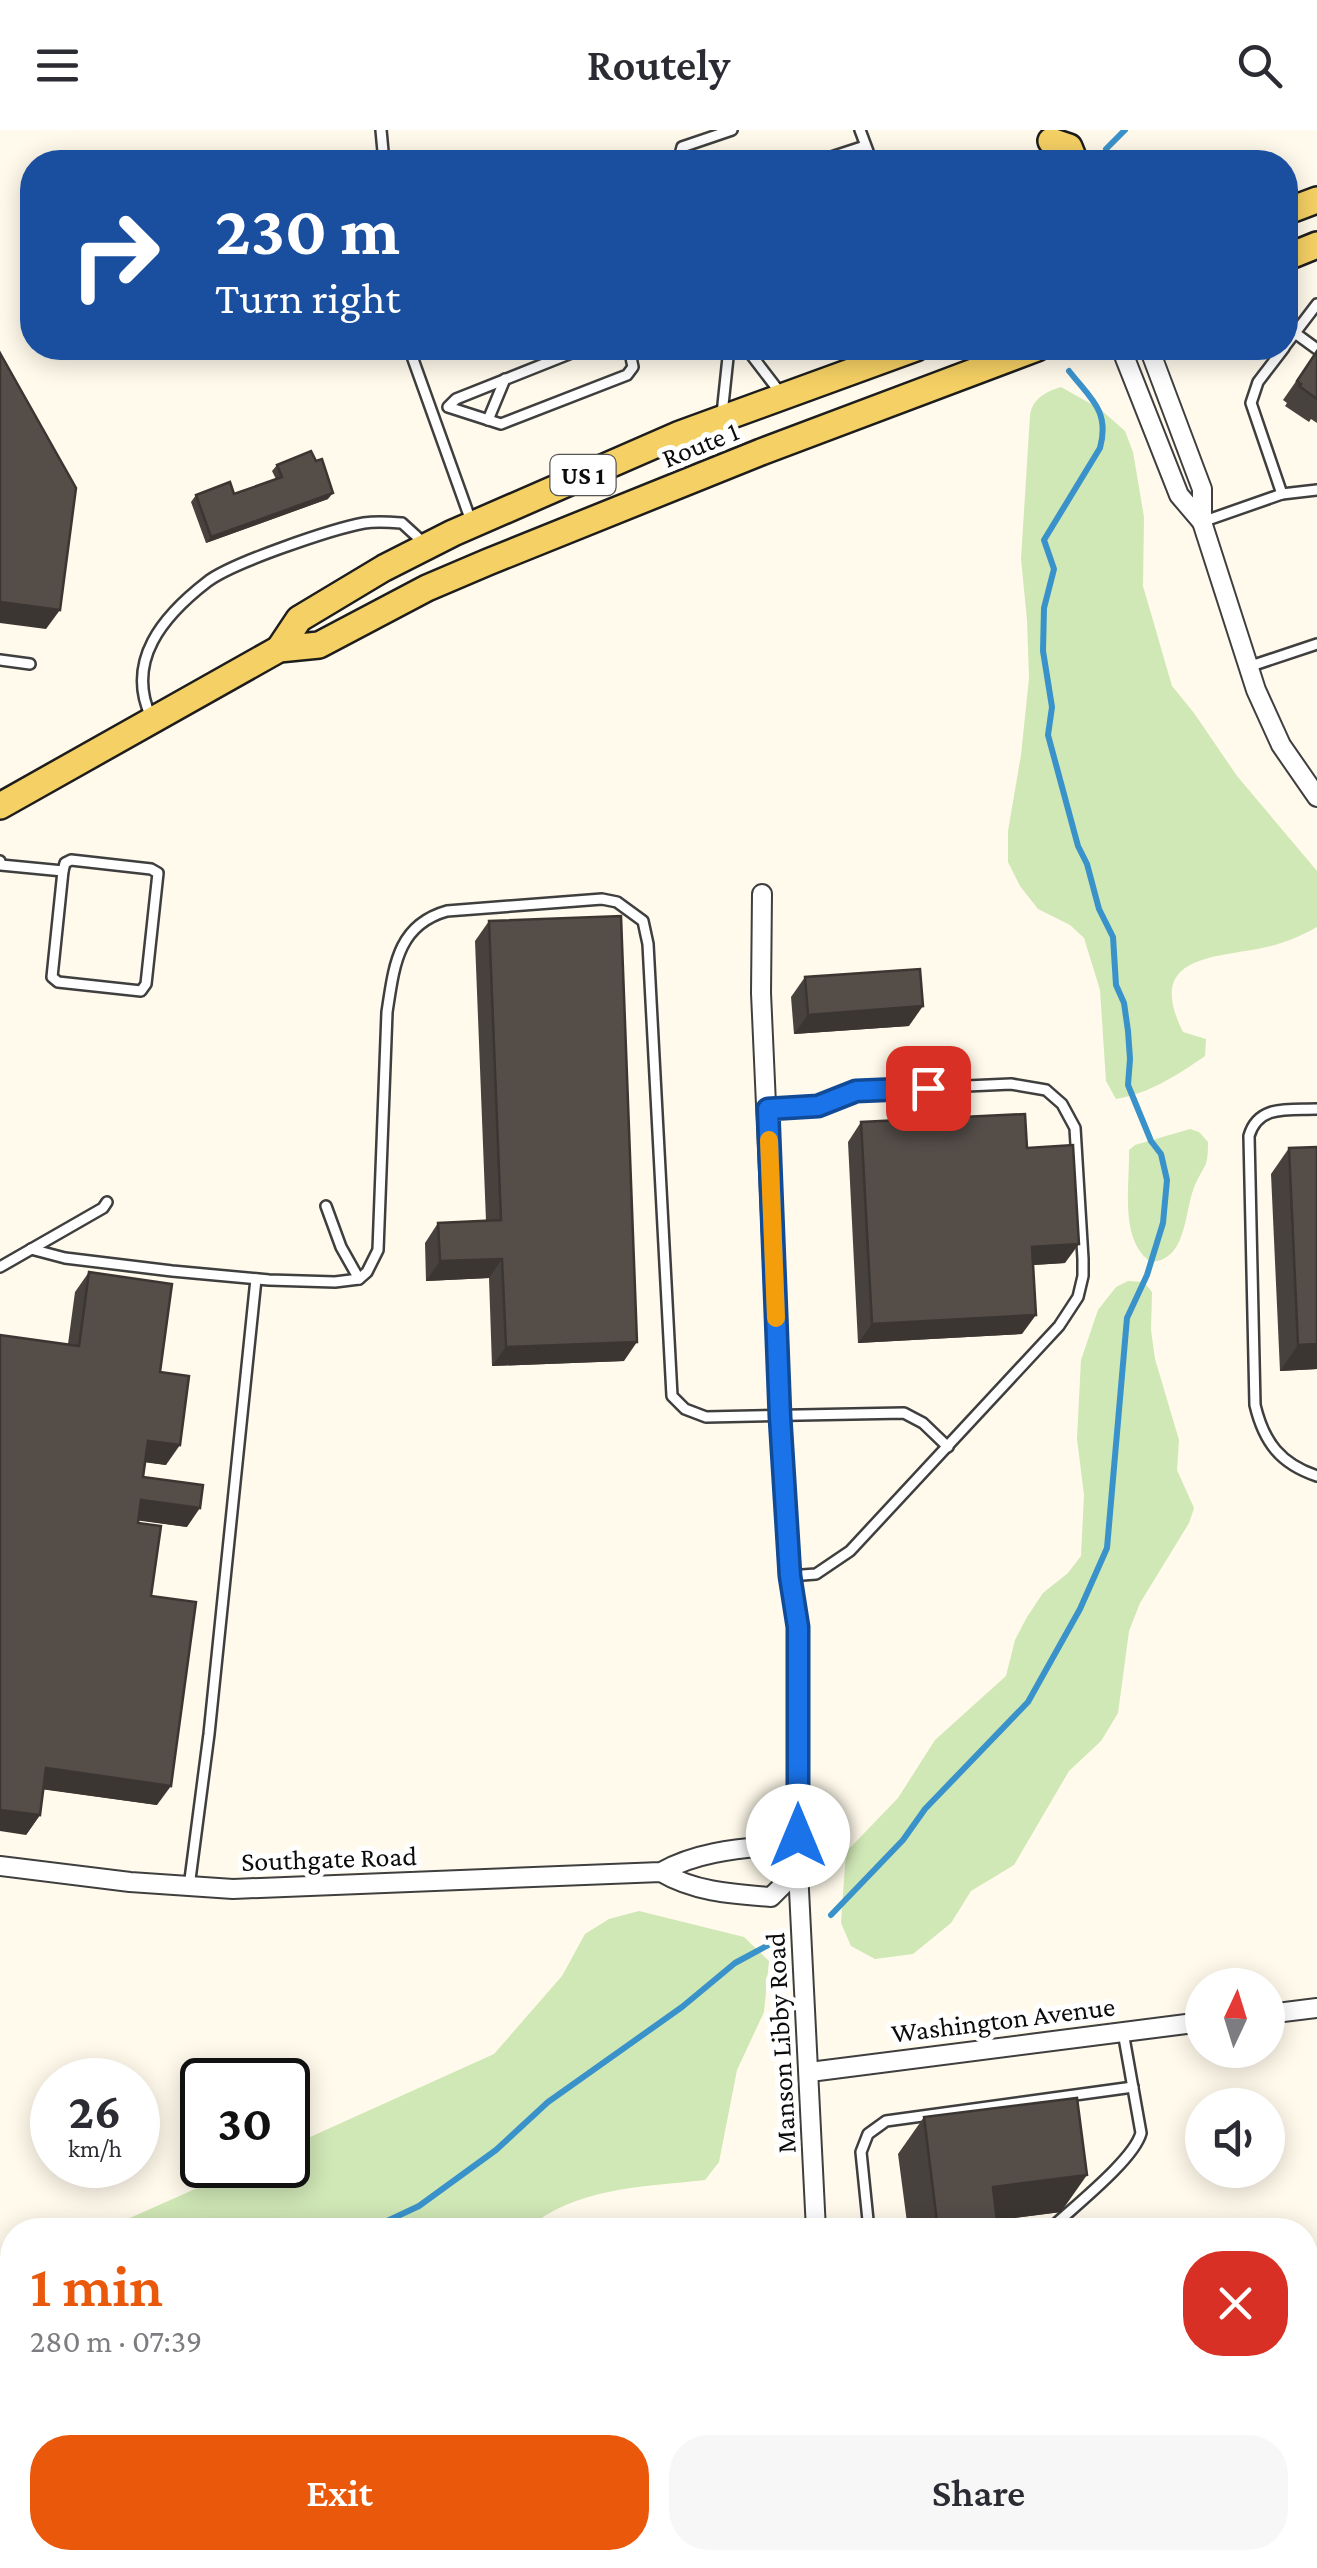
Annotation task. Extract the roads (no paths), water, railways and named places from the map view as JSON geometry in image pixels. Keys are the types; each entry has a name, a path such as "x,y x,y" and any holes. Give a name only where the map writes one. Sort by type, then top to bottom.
{"main road":[{"name":"Route 1","path":"279,649 300,619 384,568 472,524 548,489 721,420 884,360"},
{"name":"Route 1","path":"0,806 279,649 319,644 473,568 761,452 1005,360"}],"street":[{"path":"1127,360 1179,495 1202,522"},
{"path":"1154,360 1202,489 1202,522 1248,666 1275,734 1317,797"},
{"name":"Manson Libby Road","path":"762,894 761,993 780,1417 790,1576 798,1627 798,1870 816,2218"},
{"name":"Southgate Road","path":"0,1866 189,1888 292,1888 661,1872 682,1861 735,1849 771,1846 798,1870 771,1897 684,1886 661,1872"},
{"path":"1285,2012 1317,2008"},
{"name":"Washington Avenue","path":"810,2072 1185,2024"}],"lane":[{"path":"681,150 732,130"},
{"path":"860,130 868,150"},
{"path":"858,150 866,146"},
{"path":"1298,330 1317,304"},
{"path":"413,360 472,524"},
{"path":"431,412 553,360"},
{"path":"448,407 502,424 620,379 633,367 632,360"},
{"path":"721,420 728,360"},
{"path":"755,360 784,397"},
{"path":"1275,360 1258,382 1251,403 1282,494"},
{"path":"488,420 505,379"},
{"path":"1202,522 1282,494 1317,488"},
{"path":"152,720 141,693 141,669 164,624 207,581 298,543 364,523 402,523 427,546"},
{"path":"1248,666 1317,644"},
{"path":"0,660 30,664"},
{"path":"71,860 158,873 146,984 141,991 58,982 52,977 63,871 71,860"},
{"path":"0,864 63,871"},
{"path":"31,1249 65,1258 256,1279 359,1279 378,1250 388,1012 393,974 408,936 430,916 447,911 602,899 618,902 644,922 648,944 670,1391 685,1410 706,1416 904,1413 923,1423 948,1447"},
{"path":"768,1109 818,1106 856,1091 1011,1084 1046,1090 1071,1116 1075,1128 1083,1259 1078,1298 1045,1344 850,1552 816,1574 790,1576"},
{"path":"1317,1109 1268,1112 1256,1119 1249,1136 1255,1405 1259,1422 1279,1454 1293,1468 1317,1476"},
{"path":"0,1267 107,1202"},
{"path":"326,1206 341,1247 359,1279"},
{"path":"189,1888 256,1279"},
{"path":"1062,2218 1135,2148 1141,2133 1123,2032"},
{"path":"868,2218 860,2152 868,2134 886,2121 1133,2087"}],"waterway":[{"path":"1106,149 1125,130"},
{"path":"831,1915 1028,1702 1080,1609 1107,1548 1127,1318 1147,1275 1163,1223 1167,1180 1161,1154 1151,1141 1128,1085 1128,1031 1124,1003 1116,985 1113,937 1099,909 1078,846 1048,735 1052,707 1043,651 1044,608 1054,569 1044,540 1100,448 1102,435 1096,406 1069,371"},
{"path":"394,2218 419,2206 496,2150 548,2102 682,2007 735,1963 772,1943"}]}
